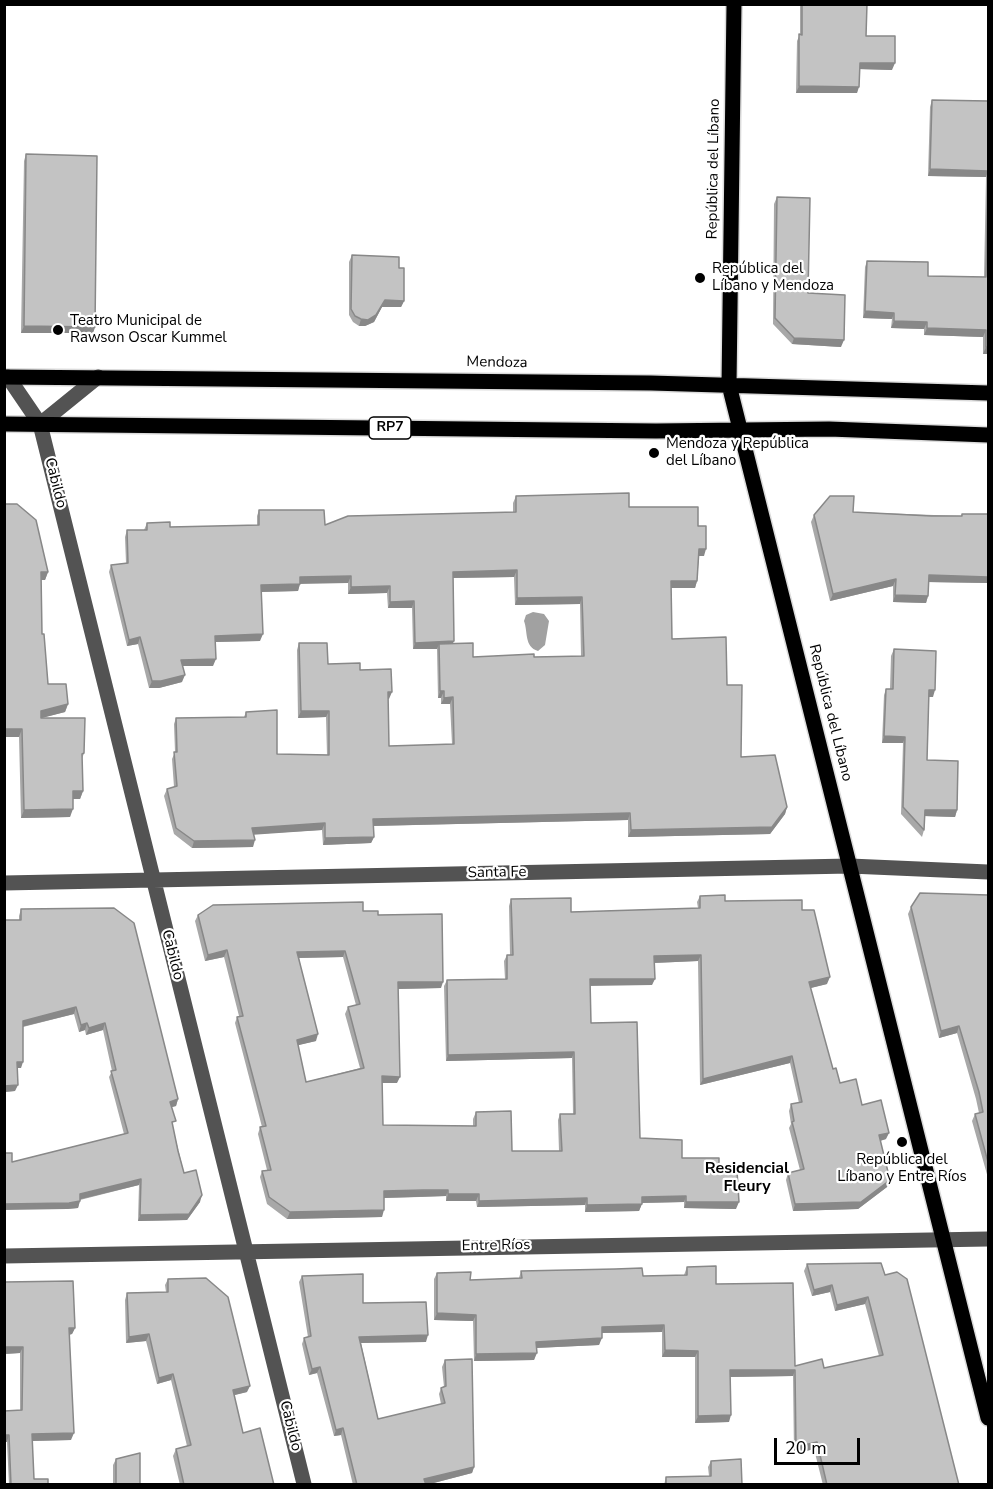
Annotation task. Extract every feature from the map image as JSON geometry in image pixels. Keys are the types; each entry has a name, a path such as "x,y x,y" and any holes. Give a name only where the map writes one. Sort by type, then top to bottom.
{"main road":[{"name":"República del Líbano","path":"734,4 729,386 988,1418"},
{"name":"Mendoza","path":"6,376 651,383 988,393"},
{"name":"RP7","path":"4,424 656,431 829,429 988,435"}],"street":[{"name":"Cabildo","path":"6,376 40,424 304,1485"},
{"path":"40,424 98,377"},
{"name":"Santa Fe","path":"4,884 850,866 988,872"},
{"name":"Entre Ríos","path":"4,1256 988,1239"}],"shaded area":[{"path":"533,612 544,614 549,621 545,645 538,651 528,642 524,621 526,615"}],"building":[{"path":"802,4 867,4 866,36 895,36 895,63 860,63 859,87 799,86 799,34 802,35"},
{"path":"932,100 988,101 988,171 930,169"},
{"path":"26,154 97,156 95,327 24,326"},
{"path":"988,171 988,347 986,347 986,330 927,328 927,322 894,321 894,313 865,311 867,261 928,262 928,276 986,277"},
{"path":"777,197 810,198 808,293 845,295 844,340 794,338 775,318"},
{"path":"352,255 399,257 399,268 404,268 404,301 385,300 376,315 368,320 355,316 351,309"},
{"path":"629,493 629,507 698,507 698,526 706,526 706,549 699,549 697,581 671,581 672,639 726,637 727,685 742,685 741,757 775,755 787,807 772,827 631,830 630,813 373,819 374,837 325,838 325,823 252,828 255,840 194,841 176,828 167,789 177,786 174,752 177,752 176,718 246,717 246,712 277,710 277,754 329,755 329,711 301,711 299,643 327,643 328,664 360,663 360,670 391,669 392,692 388,692 389,746 454,744 453,697 444,698 444,691 440,691 439,644 473,643 473,657 534,654 534,657 584,656 582,597 517,598 517,570 453,572 454,641 415,643 414,601 390,602 390,586 351,587 351,576 300,577 300,584 261,585 263,634 215,636 216,659 181,660 185,675 152,681 140,637 129,640 111,565 128,563 127,530 147,530 147,523 170,522 170,527 259,525 259,510 324,510 325,525 348,516 516,512 516,496"},
{"path":"830,496 854,496 853,512 931,516 988,514 988,577 929,575 928,596 895,595 896,579 833,594 814,515"},
{"path":"4,504 17,504 36,520 48,572 41,572 42,634 44,634 48,684 66,684 68,704 41,711 41,718 85,718 84,753 82,754 83,791 73,791 73,809 24,810 22,729 4,729"},
{"path":"894,649 936,651 935,690 929,690 927,760 958,761 957,810 925,810 924,830 903,807 905,737 884,736 886,689 893,689"},
{"path":"920,893 988,895 988,1162 975,1114 983,1112 979,1092 959,1026 941,1031 911,907"},
{"path":"725,895 725,901 802,900 802,910 814,910 830,977 809,982 833,1069 836,1068 840,1083 856,1079 862,1105 881,1100 889,1133 879,1135 890,1180 861,1202 795,1204 788,1173 804,1169 792,1122 794,1121 791,1104 802,1102 792,1056 703,1079 701,955 654,956 655,979 590,979 591,1023 637,1022 640,1138 682,1140 682,1158 719,1158 719,1171 737,1171 739,1202 686,1202 686,1196 642,1197 642,1204 587,1205 587,1198 479,1201 479,1194 448,1194 448,1190 423,1190 384,1191 384,1210 290,1212 269,1197 262,1171 271,1170 260,1127 266,1126 237,1017 243,1016 227,950 208,955 198,915 213,905 363,902 363,911 378,911 378,915 442,914 443,982 398,982 400,1077 382,1076 383,1125 476,1126 476,1112 511,1111 512,1151 562,1151 560,1114 575,1114 574,1052 448,1055 447,980 507,979 507,955 513,955 511,899 571,898 571,912 700,908 700,896","holes":["345,951 360,1004 348,1007 364,1068 306,1082 297,1040 318,1034 297,952"]},
{"path":"114,908 134,923 178,1099 170,1102 176,1121 172,1122 178,1151 184,1173 196,1170 202,1195 189,1214 140,1215 141,1179 80,1194 80,1201 4,1204 4,1153 12,1153 12,1162 128,1133 111,1071 116,1070 105,1023 89,1028 87,1023 81,1025 76,1007 23,1021 23,1062 17,1062 18,1085 4,1086 4,920 21,920 21,909"},
{"path":"881,1263 885,1275 897,1272 907,1279 959,1485 827,1485 817,1442 796,1447 795,1370 730,1370 731,1415 698,1416 698,1351 665,1350 664,1325 602,1327 602,1338 536,1342 537,1353 476,1354 476,1315 437,1313 437,1273 471,1272 470,1280 522,1278 521,1271 642,1268 643,1276 687,1275 687,1267 716,1266 716,1284 793,1283 795,1366 822,1359 824,1368 883,1355 868,1297 837,1305 832,1285 814,1290 807,1264"},
{"path":"363,1274 363,1303 426,1302 428,1335 359,1337 378,1419 445,1403 441,1388 446,1386 445,1360 472,1359 474,1467 424,1479 426,1485 357,1485 343,1428 336,1430 320,1367 312,1369 304,1338 311,1336 302,1276"},
{"path":"206,1278 228,1297 250,1386 233,1390 243,1433 260,1428 274,1485 184,1485 176,1449 191,1445 173,1374 159,1378 149,1334 129,1337 127,1293 168,1292 168,1279"},
{"path":"73,1281 75,1328 69,1328 74,1433 32,1434 34,1479 48,1479 48,1485 11,1485 9,1435 4,1435 4,1411 22,1410 23,1347 4,1347 4,1282"},
{"path":"140,1453 140,1485 116,1485 116,1459"},
{"path":"741,1459 742,1485 666,1485 666,1477 711,1476 711,1461"}],"place":[{"name":"República del Líbano y Mendoza","path":"700,278"},
{"name":"Teatro Municipal de Rawson Oscar Kummel","path":"58,330"},
{"name":"Mendoza y República del Líbano","path":"654,453"},
{"name":"República del Líbano y Entre Ríos","path":"902,1142"}],"district":[{"name":"Residencial Fleury","path":"747,1178"}]}
